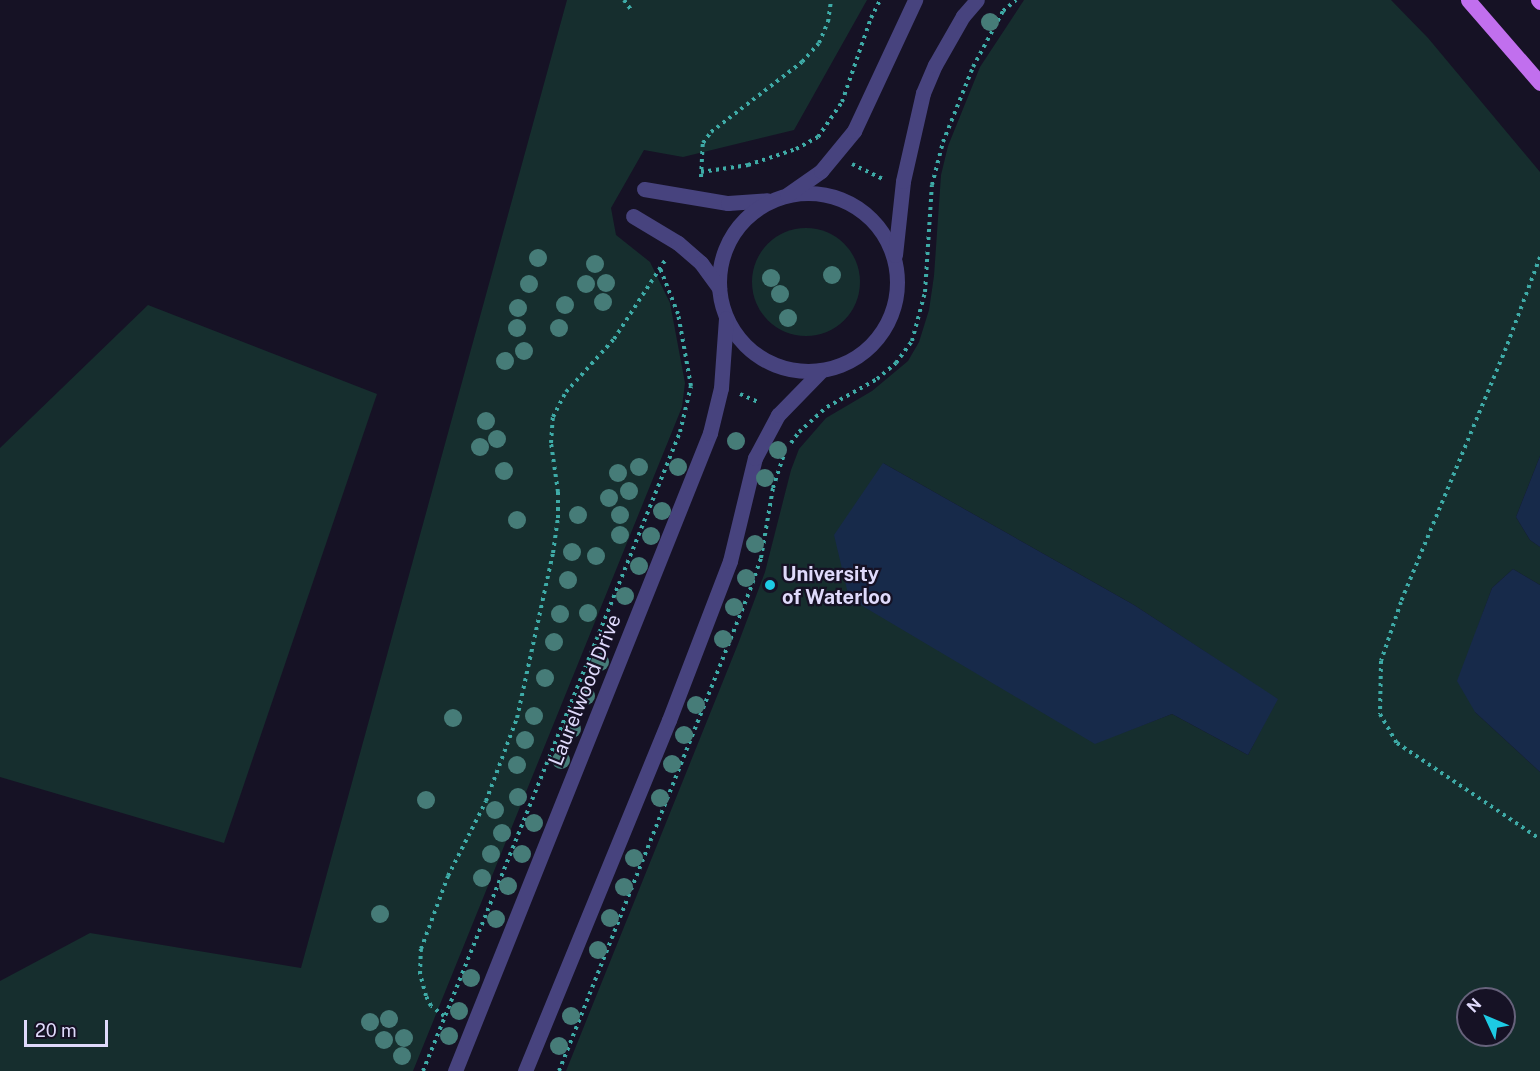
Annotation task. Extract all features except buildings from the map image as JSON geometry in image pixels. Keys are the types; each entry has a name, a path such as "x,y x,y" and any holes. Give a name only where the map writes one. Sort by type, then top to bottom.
{"main road":[{"path":"1468,0 1540,83"}],"street":[{"path":"787,195 821,171 854,131 915,0"},
{"path":"767,200 736,229 723,257 719,288 726,318 742,342 764,360 792,370 821,371 849,362 873,344 889,321 897,292 895,255 903,181 923,93 934,65 963,16 976,0"},
{"path":"644,189 728,202 767,200 787,195 815,193 843,200 867,214 895,255"},
{"path":"633,216 678,243 701,263 719,288"},
{"name":"Laurelwood Drive","path":"454,1071 710,433 721,388 726,318"},
{"path":"525,1071 669,720 730,561 754,458 778,415 821,371"}],"path":[{"path":"624,0 632,11"},
{"path":"831,0 828,22 819,43 802,62 711,132 703,143 701,172 748,165 796,149 818,137 842,102 867,27 880,0"},
{"path":"559,1071 750,590 761,558 773,488 786,451 799,432 827,407 877,380 896,363 912,341 925,292 932,186 943,142 972,67 1004,11 1016,0"},
{"path":"846,162 884,179"},
{"path":"1540,257 1506,348 1401,602 1381,660 1380,714 1397,743 1540,839"},
{"path":"423,1071 680,432 691,386 678,314 660,268 614,339 566,392 553,417 551,443 558,492 555,542 517,718 486,801 448,876 421,949 420,974 426,996 431,1006 444,1016"},
{"path":"731,390 766,406"}],"green space":[{"path":"567,0 867,0 794,130 683,157 644,150 611,208 616,235 650,262 670,303 685,383 682,407 413,1071 0,1071 0,981 90,933 301,968"},
{"path":"1024,0 1391,0 1428,38 1540,172 1540,456 1516,517 1530,540 1540,547 1540,585 1513,569 1492,588 1477,629 1475,712 1540,772 1540,1071 566,1071 765,572 791,470 799,449 826,418 872,391 908,361 919,342 929,310 934,276 941,175 948,146 980,67","holes":["883,463 1134,605 1277,699 1248,755 1172,714 1095,743"]},
{"path":"806,228 827,232 844,244 856,261 860,282 856,303 844,320 827,332 806,336 785,332 768,320 756,303 752,282 756,261 768,244 785,232"},
{"path":"148,305 377,394 224,843 0,777 0,448"}],"water":[{"path":"1540,456 1540,547 1530,540 1516,517"},
{"path":"883,463 1134,605 1278,699 1248,755 1172,714 1095,744 849,598 834,535"},
{"path":"1513,569 1540,585 1540,772 1475,712 1457,681 1492,588"}],"place":[{"name":"University of Waterloo","path":"770,585"}]}
